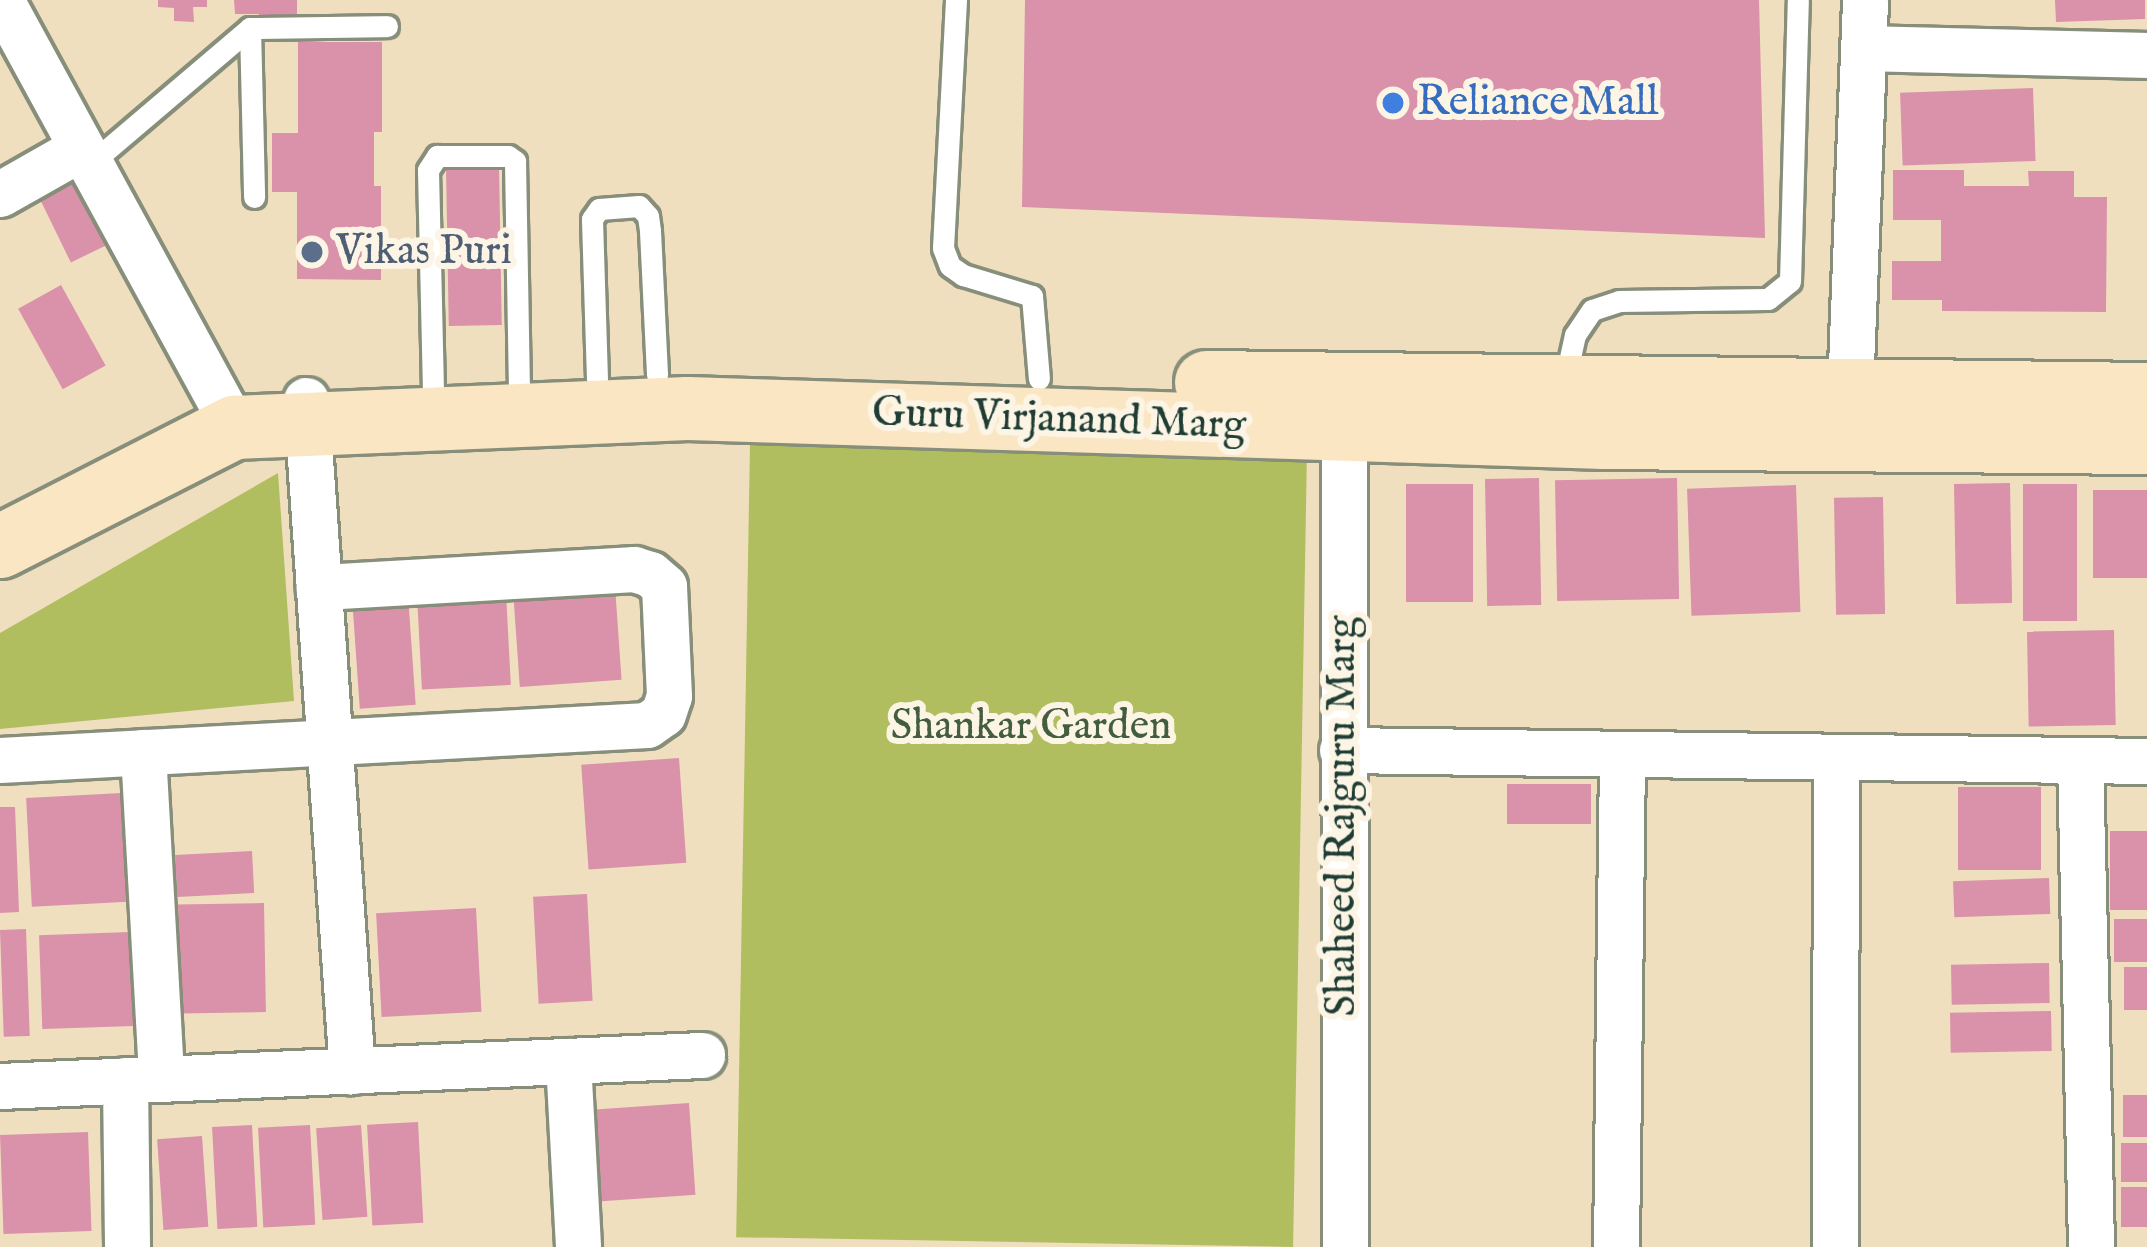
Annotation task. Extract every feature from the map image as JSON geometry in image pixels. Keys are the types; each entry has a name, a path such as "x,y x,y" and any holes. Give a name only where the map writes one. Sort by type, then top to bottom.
{"street":[{"path":"1,0 228,417"},
{"path":"1850,416 1865,0"},
{"path":"1864,48 2147,55"},
{"path":"0,194 86,156"},
{"name":"Guru Virjanand Marg","path":"307,412 434,391 627,377 1039,379 1344,406 1564,388 2147,442"},
{"name":"Guru Virjanand Marg","path":"0,512 228,417 307,412 1344,406 1850,416 2147,394"},
{"name":"Shaheed Rajguru Marg","path":"1344,406 1345,1247"},
{"path":"307,412 352,1071"},
{"name":"Guru Virjanand Marg","path":"0,546 228,417"},
{"path":"0,760 647,725 663,714 669,696 664,586 634,569 319,586"},
{"path":"1342,750 2147,760"},
{"path":"127,1247 143,1080 143,752"},
{"path":"1616,1247 1622,754"},
{"path":"1835,1247 1836,757"},
{"path":"2080,760 2092,1247"},
{"path":"0,1086 702,1055"},
{"path":"568,1061 578,1247"}],"lane":[{"path":"956,0 943,248 950,266 963,275 1032,296 1039,379"},
{"path":"1564,388 1575,335 1592,310 1619,301 1768,298 1790,280 1798,0"},
{"path":"86,156 250,28 387,26"},
{"path":"250,28 254,197"},
{"path":"434,391 428,170 437,156 508,156 515,160 519,385"},
{"path":"639,206 648,216 650,230 627,377 592,219 599,209 639,206"}],"green space":[{"name":"Shankar Garden","path":"750,440 1307,450 1293,1247 736,1237"},
{"path":"278,473 294,701 0,729 0,633"}],"building":[{"path":"158,0 207,0 207,7 193,7 194,22 174,21 174,8 158,7"},
{"path":"234,0 297,0 297,14 259,22 259,14 235,14"},
{"name":"Reliance Mall","path":"1025,0 1759,0 1765,238 1022,207"},
{"path":"2055,0 2145,0 2145,19 2056,22"},
{"path":"298,42 382,42 382,132 374,132 374,186 381,186 381,280 297,279 297,192 272,192 272,133 298,133"},
{"path":"2033,88 2036,161 1903,166 1900,93"},
{"path":"83,162 120,238 71,263 34,186"},
{"path":"499,166 502,325 449,326 446,167"},
{"path":"1893,170 1964,170 1964,186 2029,186 2028,171 2074,171 2074,197 2107,197 2106,312 1942,311 1942,300 1892,300 1892,261 1941,261 1941,220 1893,220"},
{"path":"61,285 106,365 63,389 18,309"},
{"path":"1539,478 1541,605 1487,606 1485,479"},
{"path":"1677,478 1679,599 1557,601 1555,480"},
{"path":"2010,483 2012,603 1956,604 1954,484"},
{"path":"1406,484 1473,484 1473,602 1406,602"},
{"path":"2023,484 2077,484 2077,621 2023,621"},
{"path":"1796,485 1800,612 1691,616 1687,489"},
{"path":"2093,490 2147,490 2147,578 2093,578"},
{"path":"1883,497 1885,614 1836,615 1834,498"},
{"path":"615,586 622,680 520,687 513,593"},
{"path":"506,593 511,685 422,690 417,598"},
{"path":"408,595 416,705 360,709 352,599"},
{"path":"2114,630 2116,725 2029,727 2027,632"},
{"path":"679,758 686,863 589,870 581,765"},
{"path":"1507,784 1591,784 1591,824 1507,824"},
{"path":"1958,787 2041,787 2041,870 1958,870"},
{"path":"122,793 128,902 32,907 26,798"},
{"path":"0,807 15,807 19,912 0,913"},
{"path":"2110,831 2147,831 2147,910 2110,910"},
{"path":"252,851 254,893 177,897 175,855"},
{"path":"2049,878 2050,914 1954,917 1953,881"},
{"path":"587,894 593,1001 539,1004 533,897"},
{"path":"264,903 266,1012 180,1013 178,905"},
{"path":"476,908 481,1012 382,1017 376,913"},
{"path":"2114,919 2147,919 2147,962 2114,962"},
{"path":"26,929 30,1036 4,1037 0,930"},
{"path":"130,932 133,1026 42,1029 39,935"},
{"path":"2049,963 2050,1003 1952,1005 1951,965"},
{"path":"2124,967 2147,967 2147,1010 2124,1010"},
{"path":"2051,1011 2052,1051 1951,1053 1950,1013"},
{"path":"2123,1095 2147,1095 2147,1137 2123,1137"},
{"path":"689,1103 695,1195 602,1201 595,1110"},
{"path":"418,1122 423,1223 372,1226 367,1125"},
{"path":"252,1125 257,1227 217,1229 212,1127"},
{"path":"310,1125 315,1225 263,1228 258,1128"},
{"path":"361,1125 367,1217 323,1220 316,1128"},
{"path":"88,1132 91,1231 4,1234 0,1135"},
{"path":"202,1136 208,1227 163,1230 157,1139"},
{"path":"2121,1143 2147,1143 2147,1182 2121,1182"},
{"path":"2121,1187 2147,1187 2147,1227 2121,1227"}],"place":[{"name":"Reliance Mall","path":"1393,103"},
{"name":"Vikas Puri","path":"312,252"}]}
